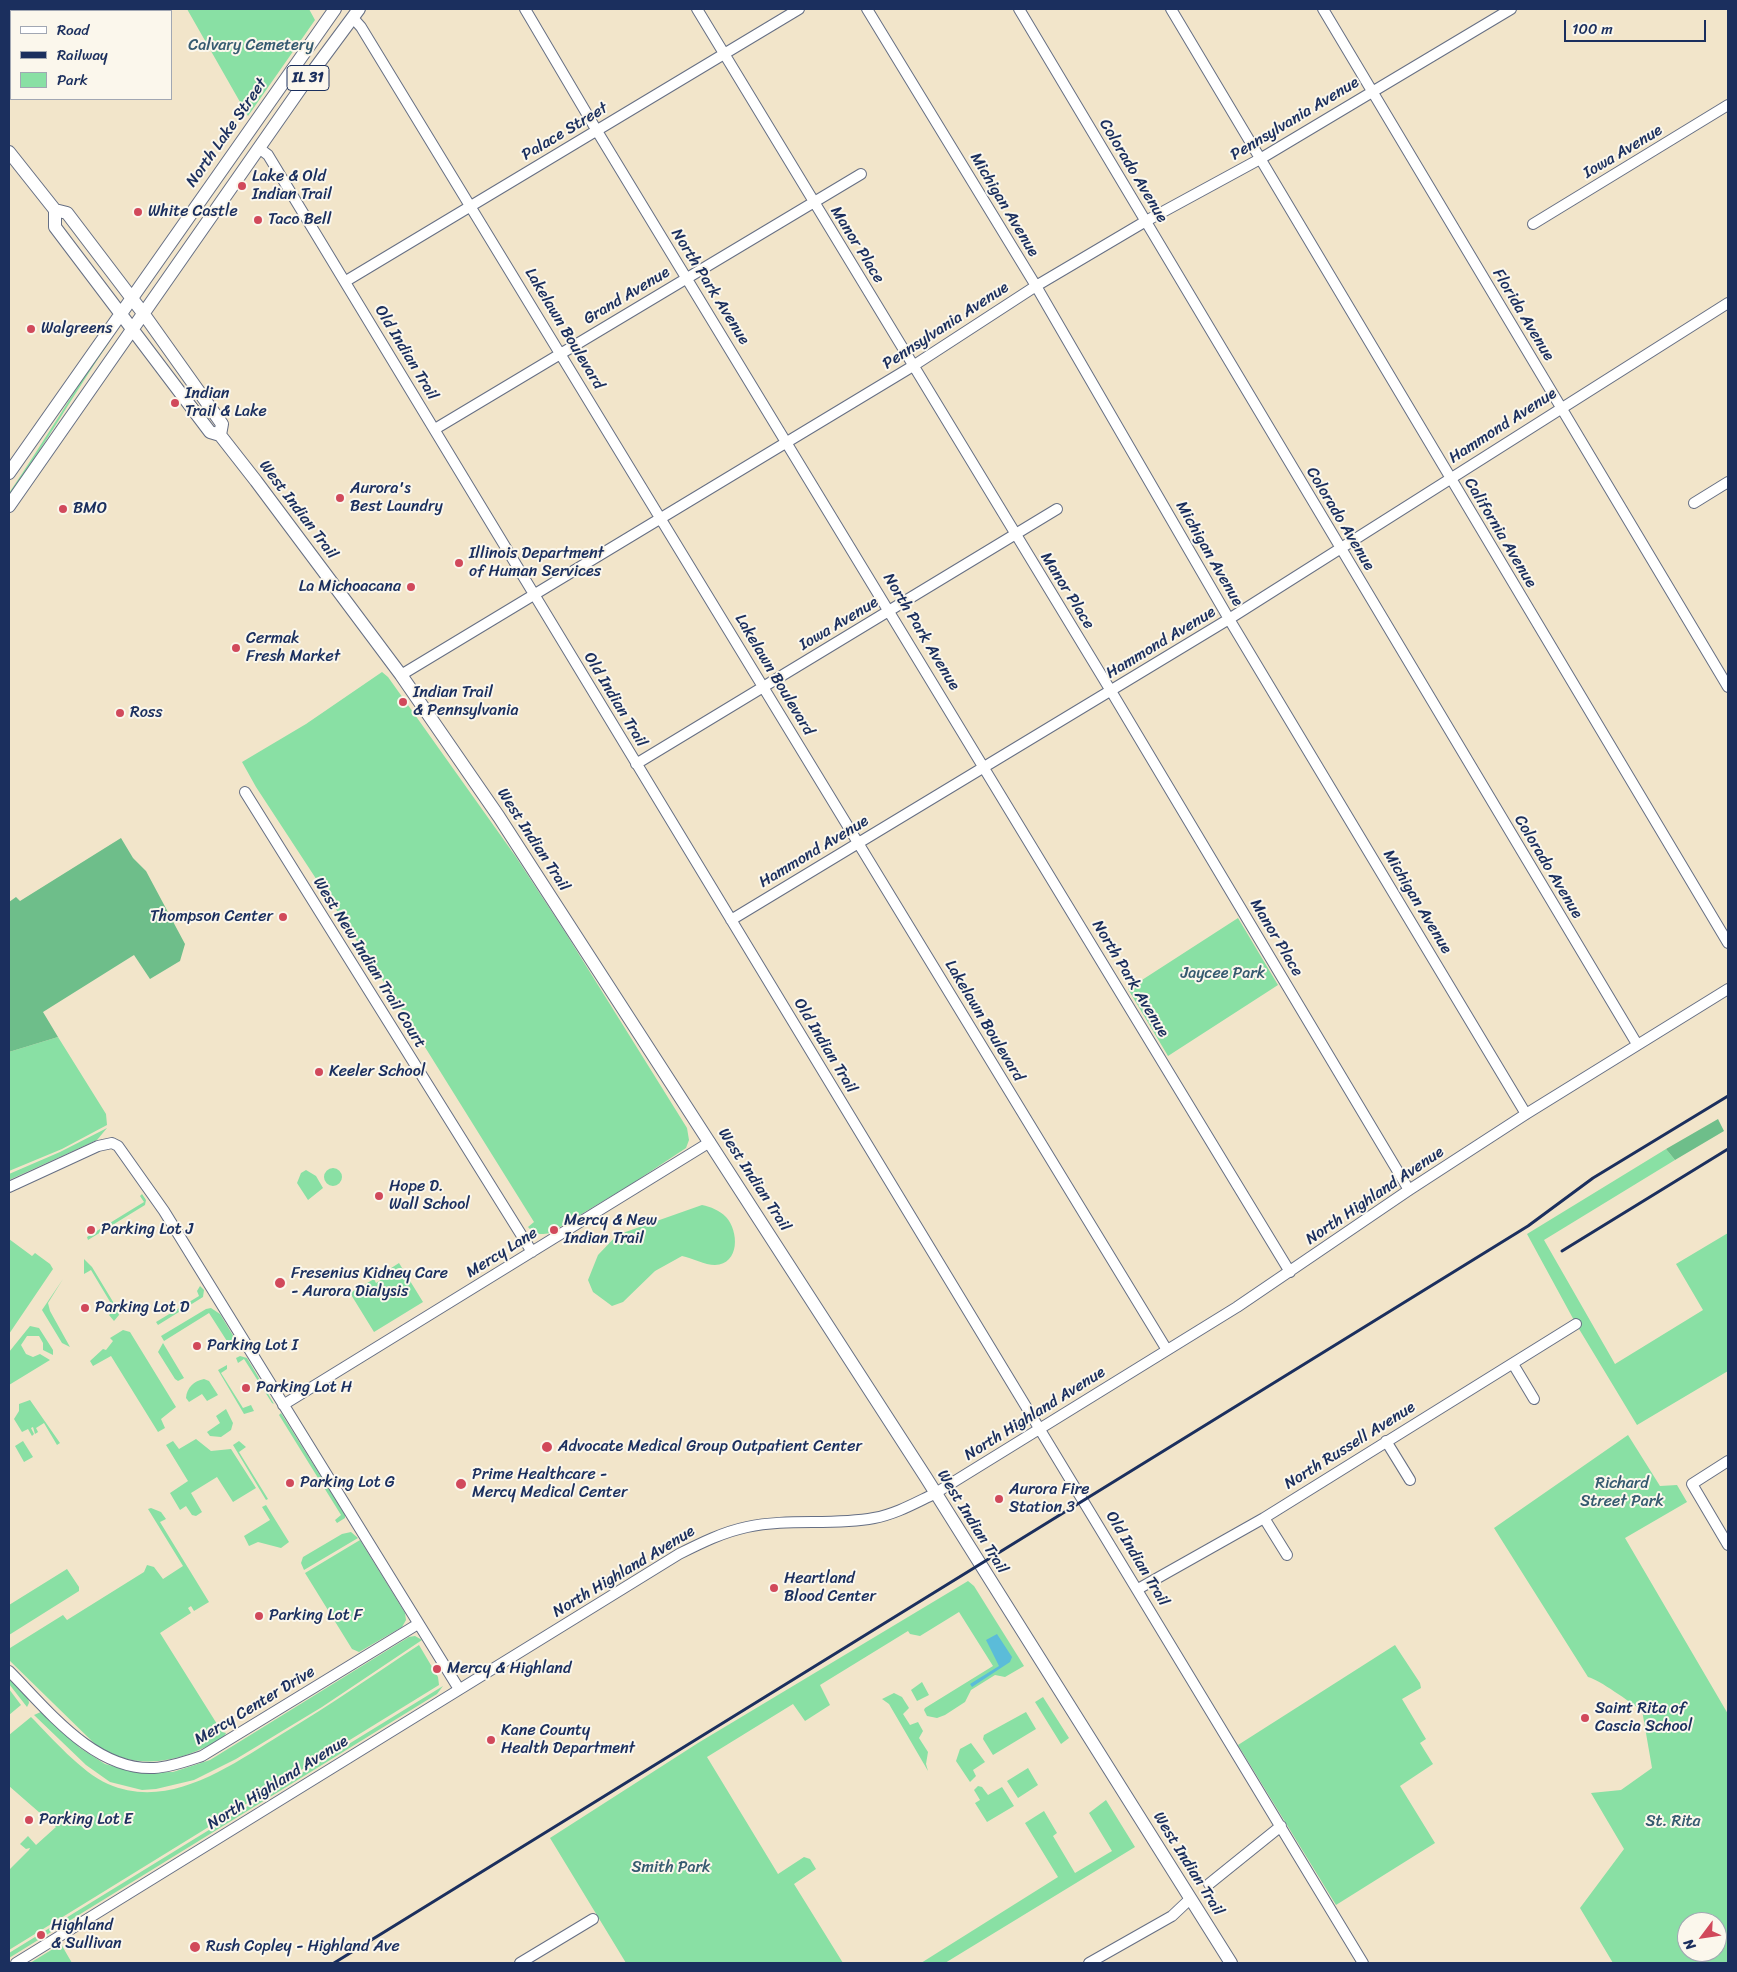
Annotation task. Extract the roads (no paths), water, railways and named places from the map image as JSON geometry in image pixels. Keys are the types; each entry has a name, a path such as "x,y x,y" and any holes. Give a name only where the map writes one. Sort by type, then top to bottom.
{"main road":[{"name":"North Lake Street","path":"9,473 335,9"},
{"name":"IL 31","path":"9,506 143,312 356,13"},
{"name":"West Indian Trail","path":"9,152 55,210 67,213 132,297 222,424 220,435"},
{"name":"West Indian Trail","path":"55,210 55,227 210,432 220,435 402,675 499,817 1056,1682 1231,1963"}],"street":[{"name":"North Park Avenue","path":"525,9 597,131 890,610 1290,1272"},
{"name":"Manor Place","path":"697,9 1014,535 1111,691 1409,1190"},
{"name":"Palace Street","path":"346,281 799,9"},
{"name":"Michigan Avenue","path":"867,9 1036,286 1229,619 1526,1114"},
{"name":"Colorado Avenue","path":"1019,9 1637,1044"},
{"name":"California Avenue","path":"1171,9 1728,944"},
{"name":"Florida Avenue","path":"1323,9 1728,687"},
{"name":"Pennsylvania Avenue","path":"402,675 913,366 1036,286 1146,221 1260,159 1499,12 1511,9"},
{"name":"Lakelawn Boulevard","path":"356,13 361,26 472,205 660,518 1167,1350"},
{"name":"Iowa Avenue","path":"1533,224 1728,105"},
{"name":"Old Indian Trail","path":"259,148 268,155 346,281 636,764 1138,1589 1363,1963"},
{"name":"Grand Avenue","path":"435,429 861,174"},
{"name":"Hammond Avenue","path":"731,920 1229,619 1728,303"},
{"path":"1694,503 1728,482"},
{"name":"Iowa Avenue","path":"636,764 1057,509"},
{"name":"West New Indian Trail Court","path":"245,792 532,1252"},
{"name":"North Highland Avenue","path":"16,1963 674,1557 699,1544 748,1527 852,1521 880,1517 903,1509 934,1494 1290,1272 1409,1190 1526,1114 1728,989"},
{"name":"Mercy Lane","path":"283,1405 710,1142"},
{"path":"9,1187 98,1146 112,1143 118,1146 164,1211 459,1689"},
{"name":"North Russell Avenue","path":"1138,1589 1264,1518 1576,1324"},
{"path":"1513,1364 1534,1399"},
{"path":"1386,1441 1410,1480"},
{"path":"1728,1461 1692,1484 1728,1545"},
{"path":"1264,1518 1287,1555"},
{"name":"Mercy Center Drive","path":"9,1670 87,1746 108,1759 152,1768 170,1766 202,1756 418,1624"},
{"path":"1209,1884 1280,1826"},
{"path":"1089,1963 1172,1916 1190,1899"},
{"path":"520,1963 536,1959 593,1919"}],"water":[{"path":"997,1634 1012,1657 1010,1662 972,1687 970,1684 999,1666 986,1640"}],"railway":[{"path":"334,1963 1528,1226 1593,1178 1728,1096"},
{"path":"1562,1251 1728,1149"}],"place":[{"name":"Lake & Old Indian Trail","path":"242,186"},
{"name":"White Castle","path":"138,212"},
{"name":"Taco Bell","path":"258,220"},
{"name":"Walgreens","path":"31,329"},
{"name":"Indian Trail & Lake","path":"175,403"},
{"name":"Aurora's Best Laundry","path":"340,498"},
{"name":"BMO","path":"63,509"},
{"name":"Illinois Department of Human Services","path":"459,563"},
{"name":"La Michoacana","path":"411,587"},
{"name":"Cermak Fresh Market","path":"236,648"},
{"name":"Indian Trail & Pennsylvania","path":"403,702"},
{"name":"Ross","path":"120,713"},
{"name":"Thompson Center","path":"283,917"},
{"name":"Keeler School","path":"319,1072"},
{"name":"Hope D. Wall School","path":"379,1196"},
{"name":"Parking Lot J","path":"91,1230"},
{"name":"Mercy & New Indian Trail","path":"554,1230"},
{"name":"Fresenius Kidney Care - Aurora Dialysis","path":"280,1283"},
{"name":"Parking Lot D","path":"85,1308"},
{"name":"Parking Lot I","path":"197,1346"},
{"name":"Parking Lot H","path":"246,1388"},
{"name":"Advocate Medical Group Outpatient Center","path":"547,1447"},
{"name":"Parking Lot G","path":"290,1483"},
{"name":"Prime Healthcare - Mercy Medical Center","path":"461,1484"},
{"name":"Aurora Fire Station 3","path":"999,1499"},
{"name":"Heartland Blood Center","path":"774,1588"},
{"name":"Parking Lot F","path":"259,1616"},
{"name":"Mercy & Highland","path":"437,1669"},
{"name":"Saint Rita of Cascia School","path":"1585,1718"},
{"name":"Kane County Health Department","path":"491,1740"},
{"name":"Parking Lot E","path":"29,1820"},
{"name":"Highland & Sullivan","path":"41,1935"},
{"name":"Rush Copley - Highland Ave","path":"195,1947"}],"park label":[{"name":"Calvary Cemetery","path":"251,46"},
{"name":"Jaycee Park","path":"1223,974"},
{"name":"Richard Street Park","path":"1622,1493"},
{"name":"St. Rita","path":"1673,1822"},
{"name":"Smith Park","path":"671,1868"}]}
